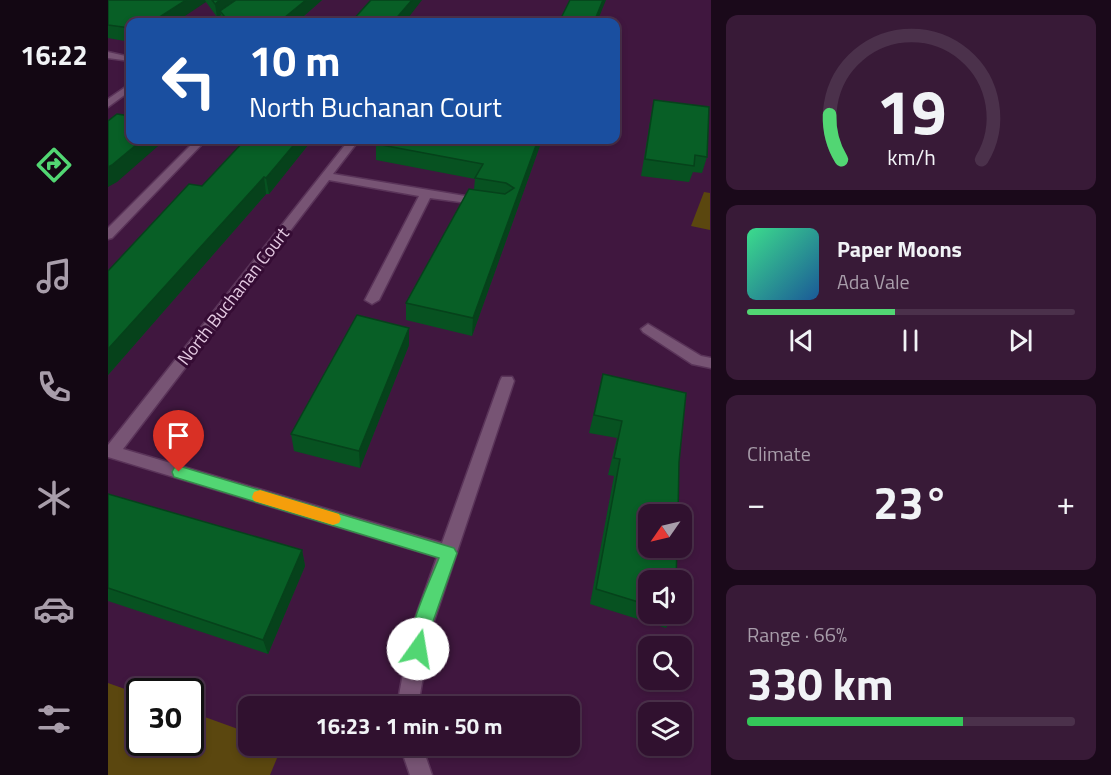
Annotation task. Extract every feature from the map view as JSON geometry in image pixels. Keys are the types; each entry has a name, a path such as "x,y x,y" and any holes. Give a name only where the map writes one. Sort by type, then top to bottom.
{"street":[{"path":"224,18 249,0"},
{"path":"108,55 126,58"},
{"path":"108,104 126,90"},
{"path":"108,235 197,144"},
{"name":"North Buchanan Court","path":"351,144 110,452 448,553"},
{"path":"326,176 426,194 493,203"},
{"path":"372,300 426,194"},
{"path":"648,329 697,360 711,363"},
{"path":"410,696 421,630 507,381"},
{"path":"414,756 421,775"}],"shaded area":[{"path":"704,192 710,193 710,230 691,226"},
{"path":"108,683 126,689 126,756 204,756 204,717 238,729 238,756 278,756 270,775 108,775"}],"building":[{"path":"108,0 186,0 158,18 126,18 126,27 108,25"},
{"path":"236,0 306,0 284,18 226,18 220,11"},
{"path":"371,0 412,0 396,18 355,18"},
{"path":"570,0 603,0 596,18 561,18"},
{"path":"654,100 709,107 707,157 695,155 694,166 645,159"},
{"path":"117,114 126,115 126,144 137,144 108,167 108,121"},
{"path":"241,144 295,144 108,349 108,271 189,184 202,186"},
{"path":"376,144 537,144 473,318 406,303 469,189 505,194 514,188 506,183 475,178 483,164"},
{"path":"357,315 409,328 359,451 291,434"},
{"path":"603,374 686,393 679,462 678,504 638,504 638,558 677,558 676,570 638,570 638,602 596,589 620,459 614,458 622,421 594,415"},
{"path":"108,494 302,550 263,640 108,588"}],"slow traffic":[{"path":"260,497 333,519"}],"route":[{"path":"179,472 448,553 421,630 418,649"}]}
